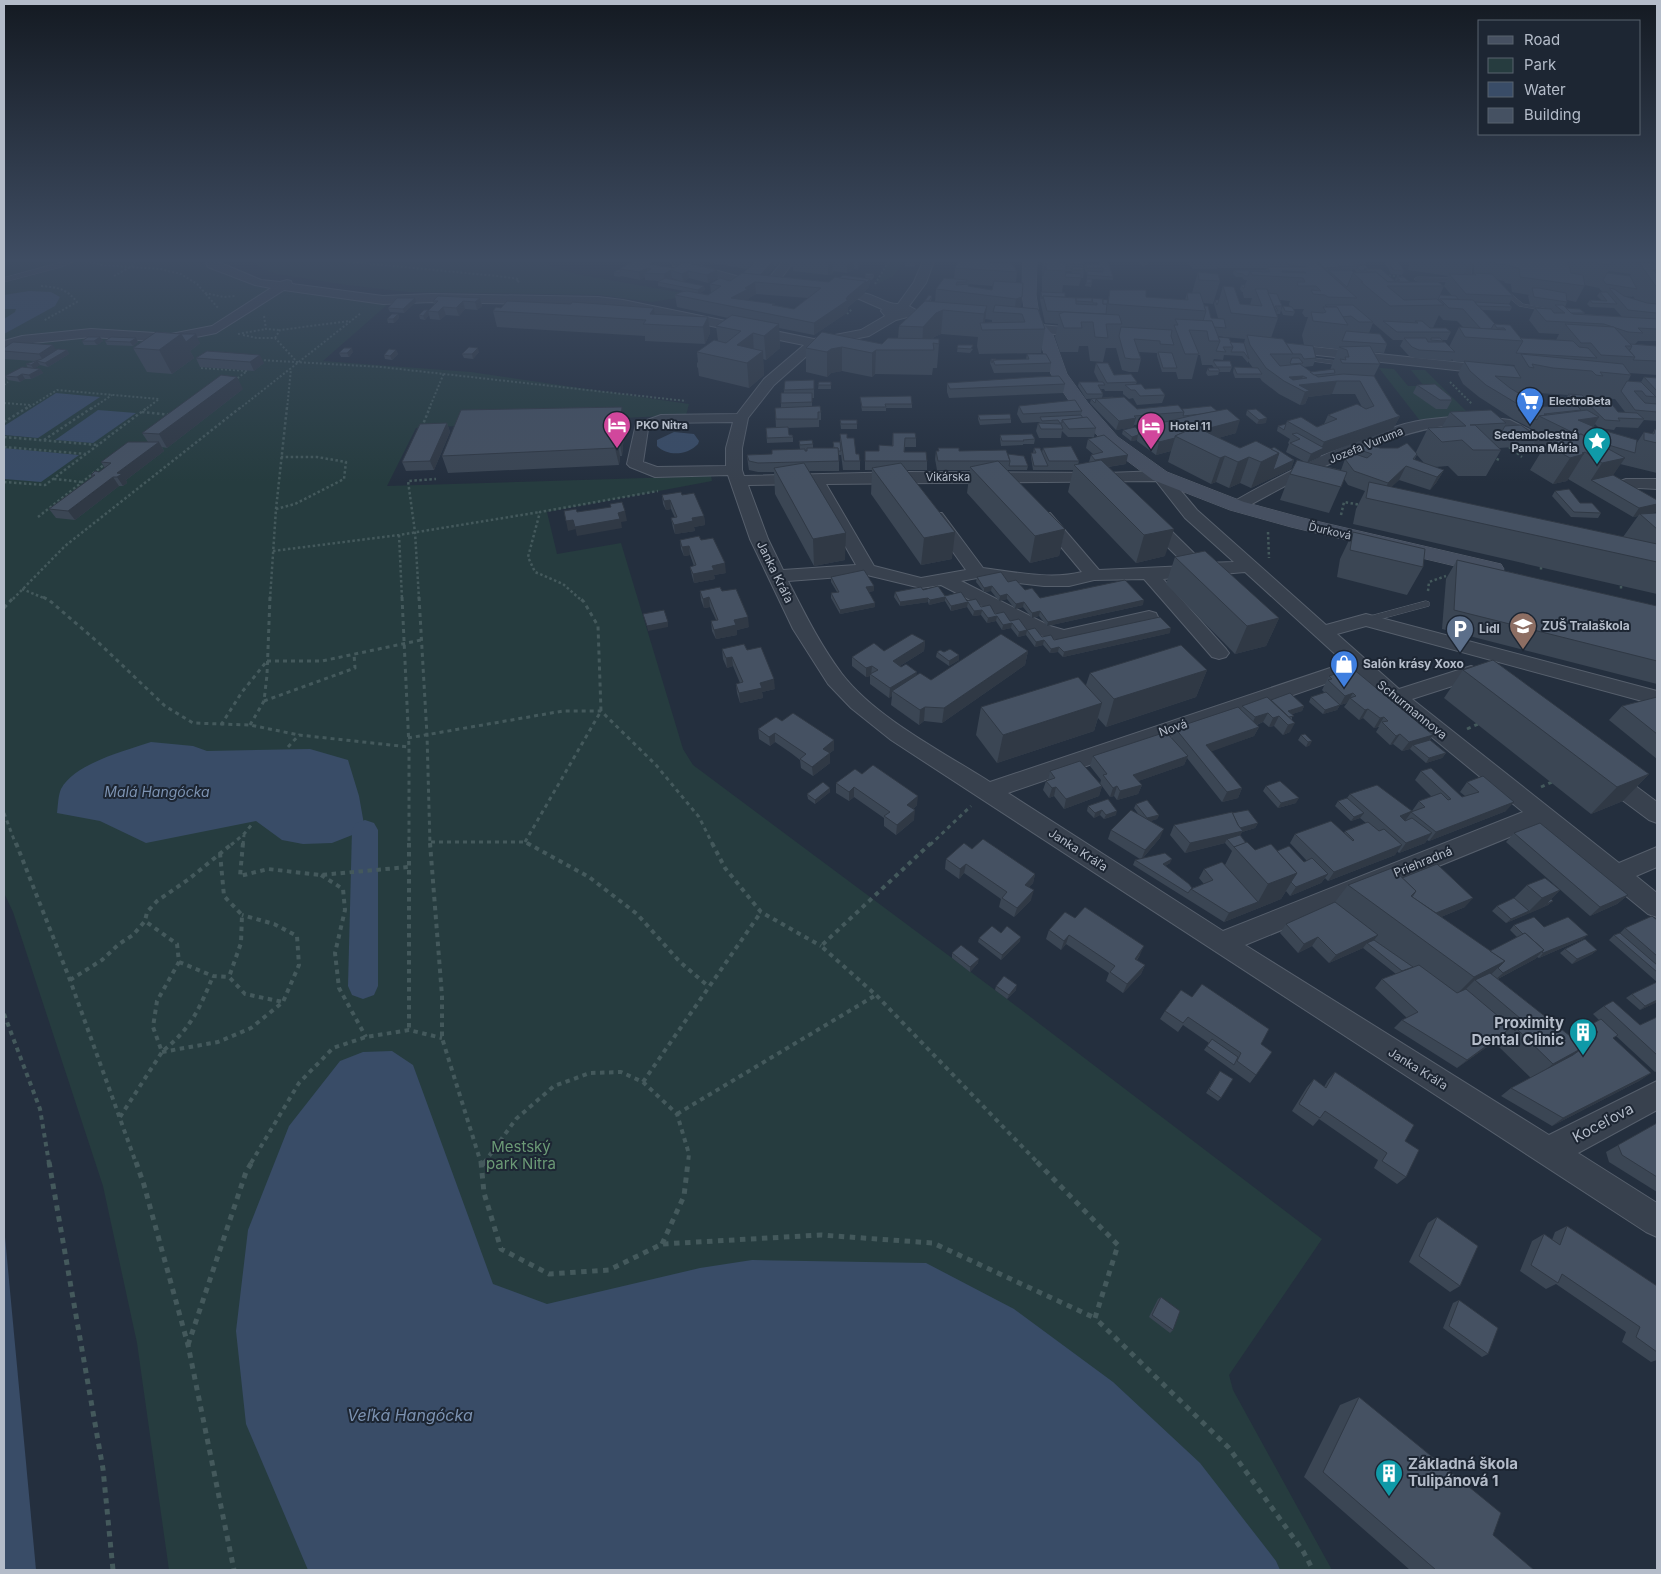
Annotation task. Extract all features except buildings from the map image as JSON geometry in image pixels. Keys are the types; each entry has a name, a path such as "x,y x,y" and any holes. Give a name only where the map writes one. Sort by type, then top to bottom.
{"street":[{"path":"4,345 22,340 70,334"},
{"path":"124,334 171,338 189,334"},
{"path":"772,334 814,343 858,334"},
{"name":"Ďurková","path":"1045,334 1060,374 1082,407 1112,441 1160,476 1237,506 1298,524 1512,574"},
{"name":"Janka Kráľa","path":"814,343 769,382 741,418 734,448 736,476 760,540 803,630 835,679 858,703 899,735 1221,944 1657,1221"},
{"path":"1387,346 1404,361"},
{"path":"1277,347 1367,365 1404,361 1501,371"},
{"name":"Vikárska","path":"741,418 660,419 641,427 635,464 655,472 910,483 1009,477 1160,476"},
{"name":"Jozefa Vuruma","path":"1237,506 1294,474 1399,423 1476,420 1498,422"},
{"path":"1498,422 1589,466"},
{"name":"Schurmannova","path":"1160,476 1184,505 1359,665 1396,697 1657,907"},
{"path":"1009,477 1094,575"},
{"path":"815,479 867,570"},
{"path":"1649,500 1621,482 1657,484"},
{"path":"1112,483 1126,496"},
{"path":"1184,505 1209,495"},
{"path":"927,505 977,572"},
{"path":"1139,509 1200,569"},
{"path":"777,576 867,570 921,582 943,580 977,572 1069,582 1094,575 1173,573 1200,569 1249,566"},
{"path":"1150,574 1219,653"},
{"path":"943,580 1043,630 1064,636 1149,617"},
{"path":"1321,632 1366,620 1657,698"},
{"name":"Nová","path":"988,791 1359,665"},
{"path":"1396,697 1471,672 1502,696"},
{"path":"1587,761 1657,814"},
{"name":"Priehradná","path":"1221,944 1541,814"},
{"path":"1616,875 1657,856"},
{"name":"Koceľova","path":"1548,1152 1657,1095"}],"lane":[{"path":"1314,360 1351,364"},
{"path":"1366,620 1426,604"}],"path":[{"path":"244,334 257,338 275,338 298,363"},
{"path":"275,338 277,334"},
{"path":"4,608 66,546 334,334"},
{"path":"253,359 444,373 687,401"},
{"path":"201,368 247,371 232,382"},
{"path":"250,725 264,701 276,509 291,369"},
{"path":"422,428 444,373"},
{"path":"1446,377 1458,392 1498,422"},
{"path":"4,384 8,382"},
{"path":"4,422 57,390 159,399 44,485 4,482"},
{"path":"44,441 112,395"},
{"path":"4,403 32,405"},
{"path":"142,412 178,415"},
{"path":"4,437 98,445"},
{"path":"4,447 86,454"},
{"path":"1510,448 1522,457"},
{"path":"1484,454 1499,460"},
{"path":"276,509 295,504 344,479 346,462 317,457 281,457"},
{"path":"38,517 108,461"},
{"path":"53,479 83,482"},
{"path":"436,480 408,481 415,532 422,640 431,842 442,996 442,1038 482,1166 484,1193 501,1249 549,1274 609,1270 662,1244 821,1235 933,1243 1095,1318 1229,1448 1304,1551 1313,1570"},
{"path":"273,551 399,535 665,490"},
{"path":"1341,518 1344,502 1363,506"},
{"path":"525,842 601,712 598,626 584,602 563,584 535,572 528,556 540,512"},
{"path":"1268,524 1270,567"},
{"path":"399,535 409,747 409,1030"},
{"path":"1541,567 1541,572"},
{"path":"1426,604 1429,582 1452,574"},
{"path":"22,589 49,600 100,644 165,706 193,723 250,725 299,735 409,747"},
{"path":"267,661 322,661 422,640"},
{"path":"264,701 355,668 354,654"},
{"path":"221,724 242,692 267,661"},
{"path":"408,738 563,711 601,712 656,765 699,817 725,868 761,912 821,946 876,995 1118,1245 1095,1318"},
{"path":"288,747 299,735"},
{"path":"821,946 988,791"},
{"path":"4,813 70,980 144,1185 188,1345 234,1570"},
{"path":"70,980 102,960 119,944 133,935 145,921 146,912 157,901 189,880 244,834 253,823"},
{"path":"244,834 240,876 268,869 321,875 370,869 408,868"},
{"path":"431,842 525,842 590,877 637,914 680,962 708,986"},
{"path":"162,1052 218,1042 252,1028 283,1002 298,965 297,936 274,924 242,915 224,896 220,853"},
{"path":"321,875 343,889 346,910 335,953 339,988 366,1036"},
{"path":"643,1082 761,912"},
{"path":"229,977 241,944 242,915"},
{"path":"145,921 177,944 179,962 158,1001 153,1027 162,1052"},
{"path":"179,962 213,976 229,977 245,994 283,1002"},
{"path":"120,1117 162,1052 182,1036 195,1019 213,976"},
{"path":"677,1114 876,995"},
{"path":"4,1014 40,1109 103,1469 113,1570"},
{"path":"188,1345 246,1172 299,1083 333,1048 366,1036 409,1030 442,1038"},
{"path":"482,1166 516,1118 554,1086 590,1073 621,1072 643,1082 677,1114 689,1154 684,1196 662,1244"}],"green space":[{"name":"Mestský park Nitra","path":"4,334 353,334 323,361 471,372 689,404 686,415 416,428 387,486 711,476 712,481 547,512 557,554 621,543 683,749 693,765 1007,999 1322,1239 1229,1375 1233,1390 1332,1570 169,1570 137,1343 103,1186 13,912 4,893"},
{"path":"1379,368 1394,369 1408,386 1424,386 1411,370 1425,370 1471,416 1421,422"}],"water":[{"path":"56,393 100,397 38,438 4,435 4,426"},
{"path":"98,410 136,413 93,443 55,440"},
{"path":"674,432 694,434 699,441 698,444 689,451 678,453 667,452 657,446 657,440"},
{"path":"4,448 79,455 41,482 4,479"},
{"name":"Malá Hangócka","path":"151,742 193,746 207,751 310,749 348,760 359,796 365,830 332,843 303,844 282,840 256,821 146,843 100,821 57,813 61,789 77,772 101,759"},
{"name":"Veľká Hangócka","path":"392,1051 413,1065 493,1284 547,1304 700,1268 752,1260 926,1263 1014,1309 1113,1382 1200,1463 1276,1561 1280,1570 308,1570 246,1424 236,1331 248,1230 289,1126 340,1061 363,1052"},
{"path":"4,1232 5,1237 36,1570 4,1570"}],"waterway":[{"path":"363,986 365,830"}],"place":[{"name":"ElectroBeta","path":"1530,425"},
{"name":"PKO Nitra","path":"617,449"},
{"name":"Hotel 11","path":"1151,450"},
{"name":"Sedembolestná Panna Mária","path":"1597,465"},
{"name":"ZUŠ Tralaškola","path":"1523,650"},
{"name":"Lidl","path":"1460,653"},
{"name":"Salón krásy Xoxo","path":"1344,688"},
{"name":"Proximity Dental Clinic","path":"1583,1056"},
{"name":"Základná škola Tulipánová 1","path":"1389,1497"}]}
